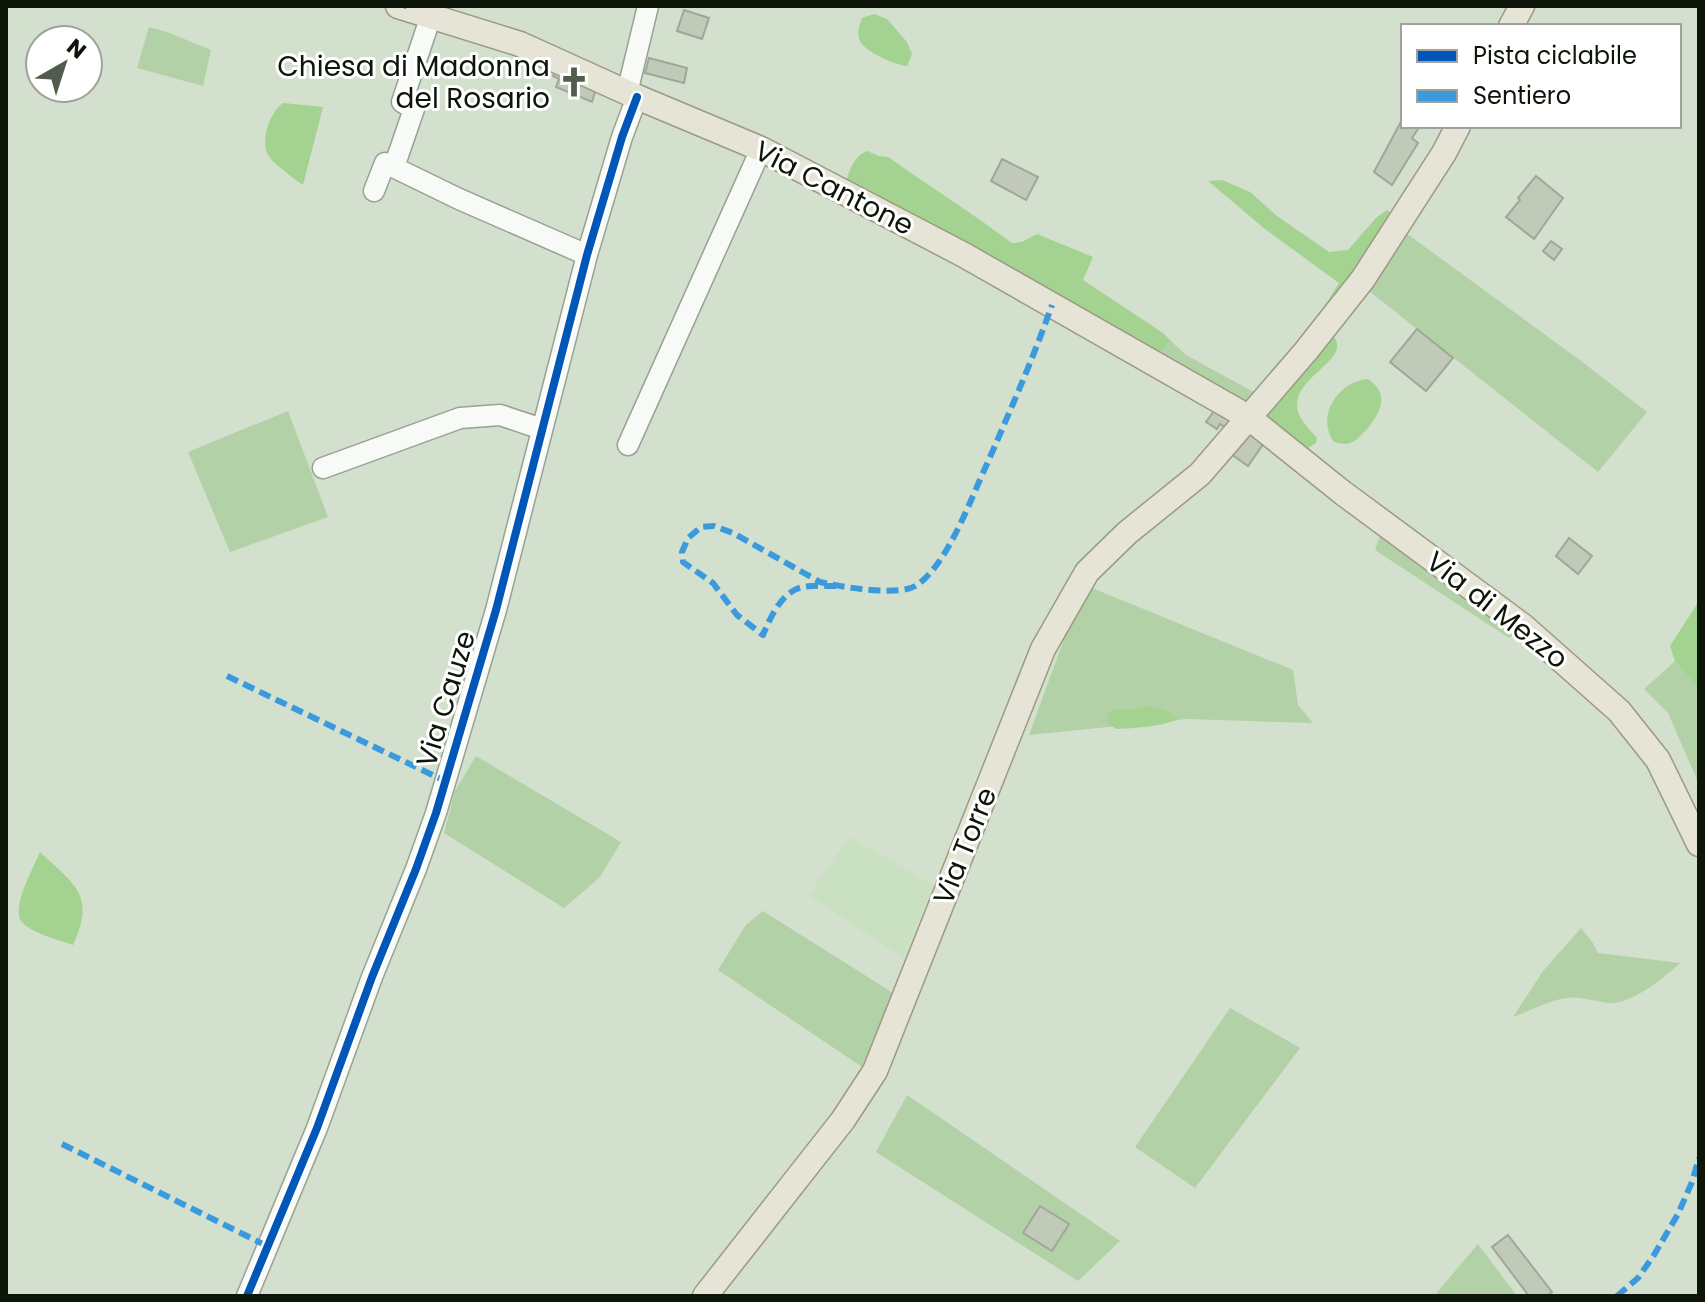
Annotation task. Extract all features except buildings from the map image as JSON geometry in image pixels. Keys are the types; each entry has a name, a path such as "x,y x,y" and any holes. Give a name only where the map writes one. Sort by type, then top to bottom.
{"main road":[{"name":"Via Cantone","path":"398,6 520,44 761,149 964,255 1248,417"},
{"path":"1512,24 1522,6"},
{"name":"Via Torre","path":"705,1296 843,1120 875,1071 1043,649 1087,572 1127,533 1200,474 1306,351 1363,279 1457,128"},
{"name":"Via di Mezzo","path":"1248,417 1343,493 1523,626 1619,711 1658,760 1699,844"}],"street":[{"name":"Via Cauze","path":"247,1296 317,1128 436,813 496,610 587,255 622,137 648,6"},
{"path":"394,167 414,109 402,102 431,16"},
{"path":"628,445 761,149"},
{"path":"374,191 385,163 587,255"},
{"path":"323,468 460,418 500,415 542,429"}],"shaded area":[{"path":"149,27 211,50 203,86 137,68"},
{"path":"1406,233 1647,412 1598,472 1369,291"},
{"path":"1171,341 1186,355 1259,395 1247,405 1156,357"},
{"path":"288,411 328,517 230,552 188,452"},
{"path":"1382,530 1517,632 1509,638 1375,550"},
{"path":"1092,588 1293,670 1298,705 1313,723 1187,719 1029,735 1065,636"},
{"path":"1675,661 1699,690 1699,784 1668,713 1644,689"},
{"path":"476,756 621,842 600,877 564,908 444,833 455,791"},
{"path":"849,837 934,885 903,958 809,895"},
{"path":"763,911 901,998 868,1071 718,970 746,925"},
{"path":"1581,928 1598,953 1680,963 1657,982 1619,1002 1566,998 1513,1017 1543,971"},
{"path":"1230,1008 1300,1048 1195,1188 1135,1147"},
{"path":"907,1095 1120,1241 1078,1281 876,1152"},
{"path":"1478,1244 1517,1296 1434,1296"}],"green space":[{"path":"874,14 887,19 907,42 912,54 907,66 882,58 859,40 862,18"},
{"path":"283,103 323,107 303,185 274,162 266,149 268,127"},
{"path":"867,151 888,157 1012,243 1022,242 1037,234 1093,257 1083,280 1171,341 1156,357 846,185 852,165"},
{"path":"1222,180 1250,192 1277,216 1329,252 1348,250 1387,210 1397,218 1259,395 1339,283 1265,229 1208,181"},
{"path":"1327,330 1336,340 1337,348 1333,357 1299,394 1297,406 1301,419 1317,438 1316,443 1308,448 1300,446 1257,409"},
{"path":"1368,379 1381,397 1376,416 1355,440 1346,444 1334,442 1327,421 1333,402 1348,386"},
{"path":"1699,601 1699,690 1675,661 1670,646"},
{"path":"1144,706 1163,709 1177,720 1154,726 1116,729 1108,723 1108,715 1114,709"},
{"path":"40,852 72,883 82,902 80,928 73,945 32,930 19,916 21,898"}],"marked path":[{"path":"836,586 796,589 783,599 763,635 737,615 713,583 683,562 682,552 688,538 701,527 714,526 733,533 820,582 884,591 909,589 917,585 939,562 958,529 1052,305"},
{"path":"227,676 445,781"},
{"path":"62,1144 267,1246"},
{"path":"1617,1296 1638,1278 1654,1255 1678,1214 1699,1158"}],"cycle path":[{"path":"247,1296 317,1128 436,813 496,610 587,255 637,97"}],"place":[{"name":"Chiesa di Madonna del Rosario","path":"574,82"}]}
